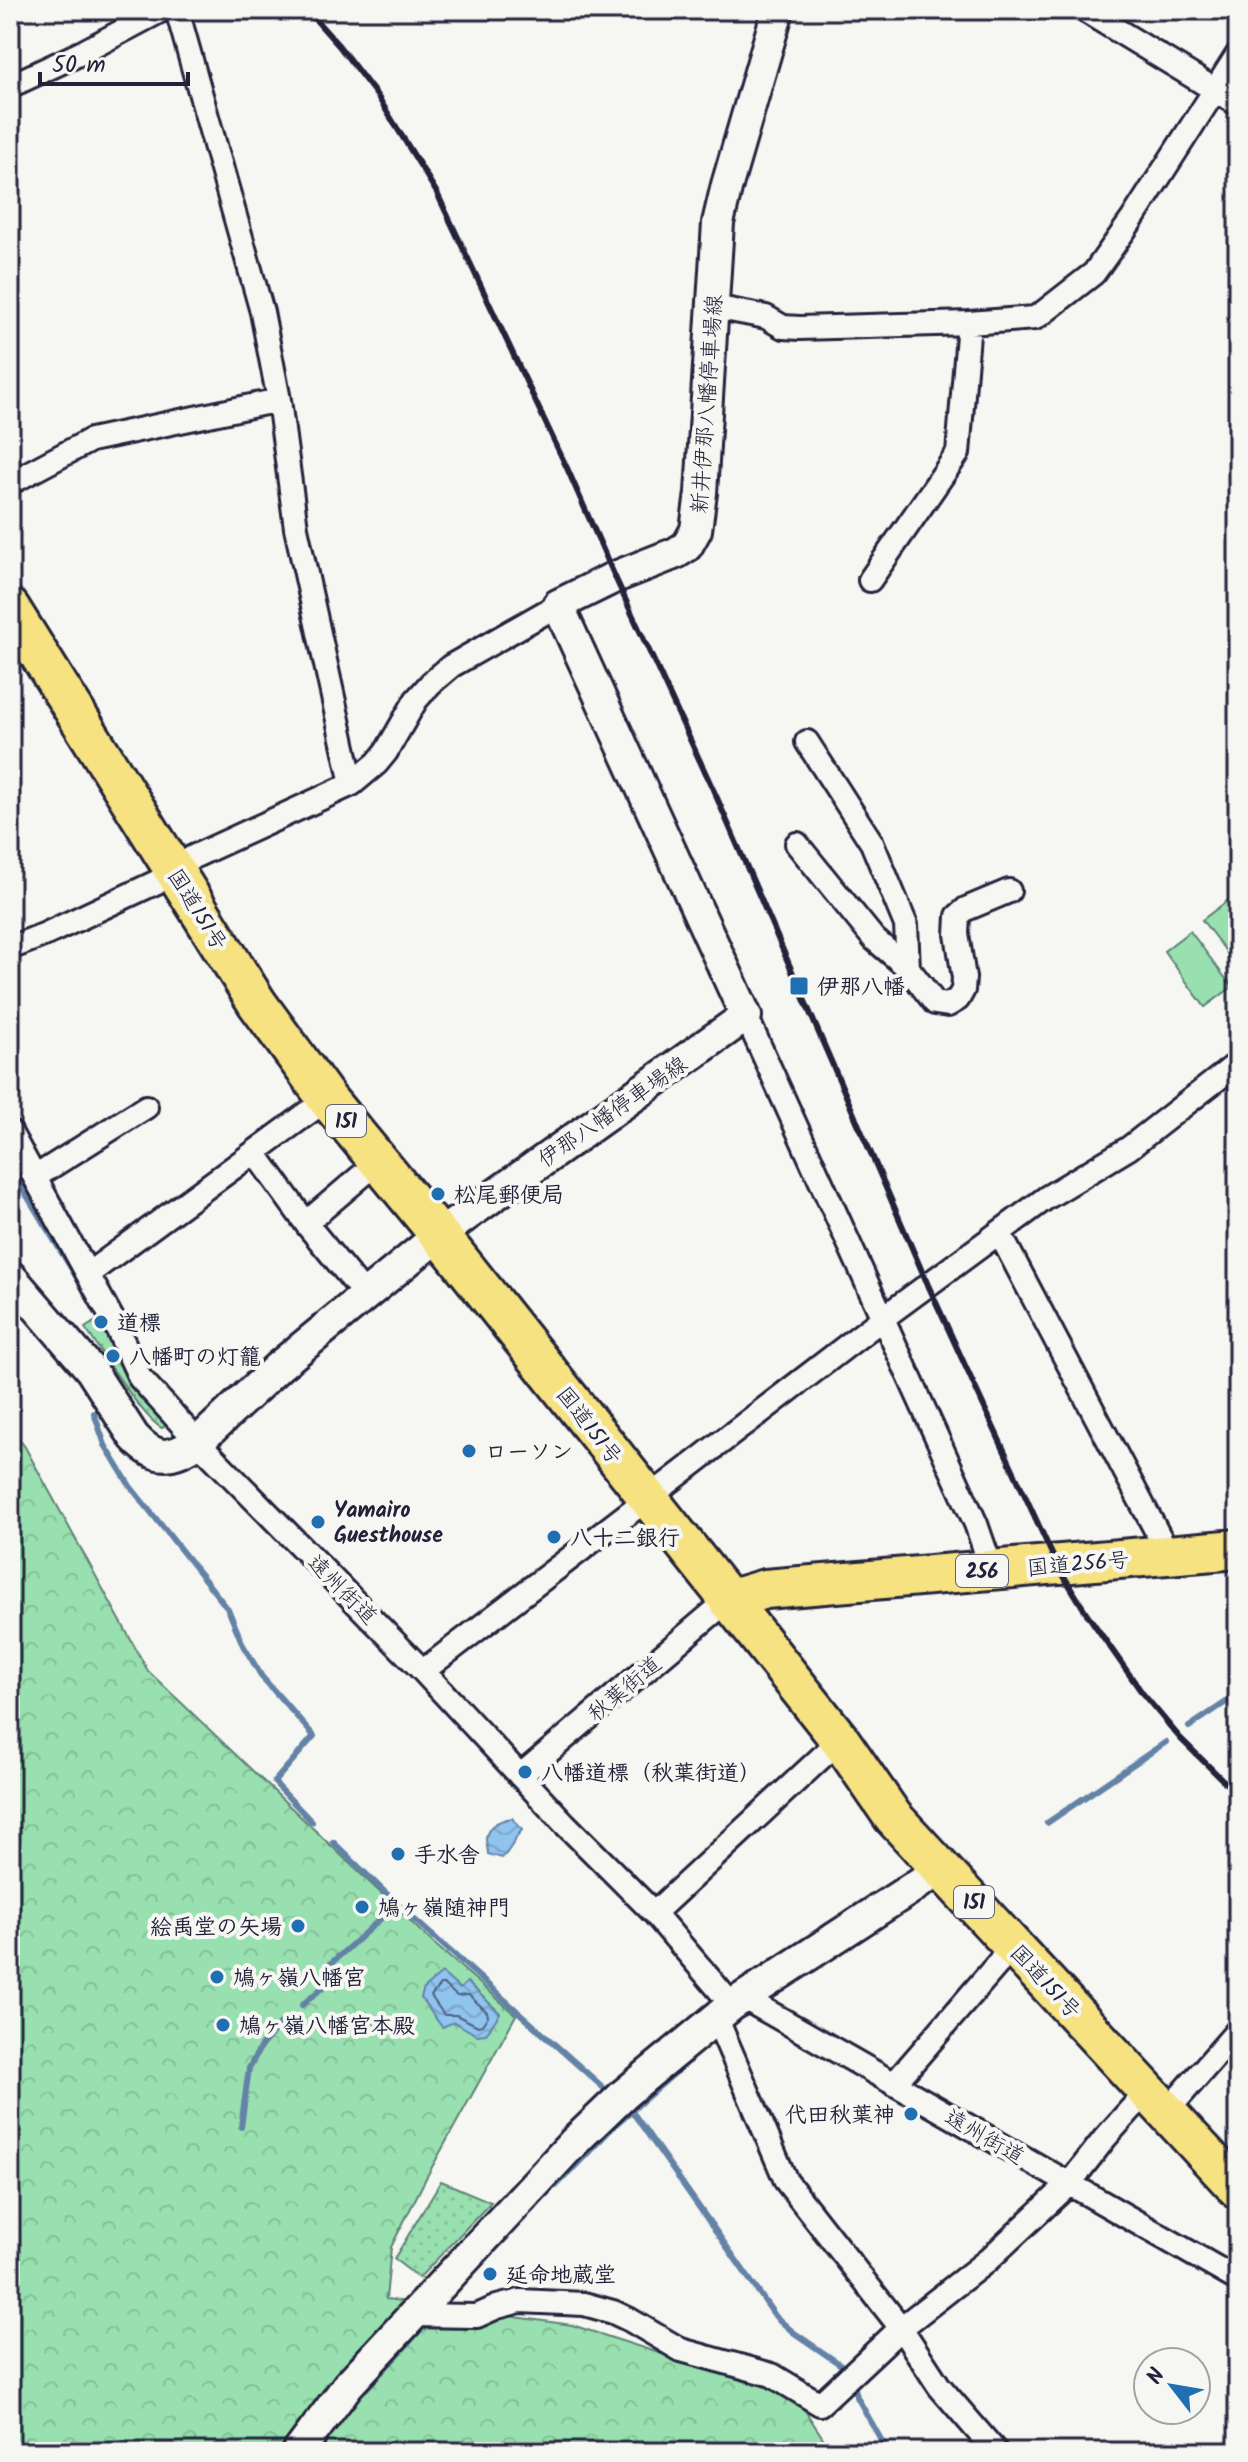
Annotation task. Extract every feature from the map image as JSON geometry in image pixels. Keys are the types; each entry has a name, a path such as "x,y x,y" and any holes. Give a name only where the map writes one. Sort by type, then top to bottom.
{"highway":[{"name":"国道151号","path":"10,608 257,1003 327,1099 439,1235 840,1740 893,1817 1238,2189"},
{"name":"国道256号","path":"728,1600 765,1589 1238,1549"}],"main road":[{"name":"新井伊那八幡停車場線","path":"558,605 615,577 676,553 687,546 696,530 718,223 778,10"},
{"path":"558,605 746,1016"},
{"name":"伊那八幡停車場線","path":"198,1442 278,1367 439,1235 746,1016"},
{"path":"10,1276 91,1370 143,1447 154,1455 170,1455 198,1442"},
{"path":"298,2452 348,2385 575,2141 624,2094 731,2007 941,1869"}],"street":[{"path":"10,86 162,10"},
{"path":"177,10 262,312 279,400 296,528 352,784"},
{"path":"1084,10 1238,104"},
{"path":"714,307 766,317 783,327 800,328 1035,318 1094,273 1238,54"},
{"path":"870,580 958,453 969,323"},
{"path":"10,483 91,440 279,400"},
{"path":"10,948 46,934 175,871 193,857 352,784 386,752 416,700 431,683 451,666 558,605"},
{"path":"807,742 872,843 906,925 908,968"},
{"path":"797,844 874,939 908,968 935,1003 948,1005 958,999 963,990 958,916 966,909 1009,891"},
{"path":"746,1016 976,1524 992,1570"},
{"path":"423,1671 883,1318 1046,1198 1129,1148 1238,1063"},
{"path":"88,1274 327,1099"},
{"path":"35,1177 146,1107"},
{"name":"遠州街道","path":"10,1132 88,1274 140,1378 198,1442 423,1671 589,1850 654,1913 731,2007 786,2181 901,2328 939,2386 996,2452"},
{"path":"255,1153 306,1223 365,1295"},
{"path":"306,1223 379,1161"},
{"path":"1000,1234 1169,1555"},
{"name":"秋葉街道","path":"520,1776 728,1600"},
{"path":"654,1913 840,1740"},
{"path":"894,2084 1014,1945"},
{"name":"遠州街道","path":"731,2007 894,2084 1238,2280"},
{"path":"412,2315 477,2316 520,2301 584,2304 630,2320 681,2350 772,2375 820,2404 901,2328 988,2260 1069,2184 1105,2138 1157,2101 1238,2030"}],"green space":[{"path":"1230,899 1238,909 1238,967 1202,920"},
{"path":"1190,931 1232,987 1205,1007 1164,951"},
{"path":"102,1317 132,1380 167,1425 162,1428 133,1398 85,1328"},
{"path":"10,1426 25,1447 148,1671 432,1942 516,2015 391,2247 386,2299 572,2325 724,2374 770,2381 802,2406 832,2452 10,2452"},
{"path":"441,2181 491,2202 419,2278 394,2259"}],"water":[{"path":"512,1818 522,1830 510,1848 502,1858 488,1854 486,1839 489,1830 499,1822"},
{"path":"442,1973 460,1989 467,1982 500,2013 486,2034 477,2035 454,2022 442,2027 421,1998 424,1988"}],"waterway":[{"path":"10,1168 79,1281"},
{"path":"94,1413 105,1445 130,1486 228,1609 243,1645 262,1677 314,1736 274,1782 312,1822"},
{"path":"1189,1727 1238,1694"},
{"path":"1047,1823 1166,1742"},
{"path":"333,1842 397,1904 606,2090"},
{"path":"302,2005 322,1988 328,1966 397,1904"},
{"path":"241,2127 249,2068 261,2046 283,2021"},
{"path":"556,2186 616,2124 690,2060"},
{"path":"631,2110 776,2317 844,2367"},
{"path":"484,2260 507,2237"},
{"path":"366,2389 424,2326"},
{"path":"854,2384 857,2397 888,2452"}],"railway":[{"path":"307,10 378,97 437,193 567,468 717,798 928,1285 1057,1565 1143,1694 1180,1738 1238,1795"}],"place":[{"name":"伊那八幡","path":"799,986"},
{"name":"松尾郵便局","path":"438,1194"},
{"name":"道標","path":"101,1322"},
{"name":"八幡町の灯籠","path":"113,1356"},
{"name":"ローソン","path":"469,1451"},
{"name":"Yamairo Guesthouse","path":"318,1522"},
{"name":"八十二銀行","path":"554,1537"},
{"name":"八幡道標（秋葉街道）","path":"525,1772"},
{"name":"手水舎","path":"398,1854"},
{"name":"鳩ヶ嶺随神門","path":"362,1907"},
{"name":"絵禹堂の矢場","path":"298,1926"},
{"name":"鳩ヶ嶺八幡宮","path":"217,1977"},
{"name":"鳩ヶ嶺八幡宮本殿","path":"223,2025"},
{"name":"代田秋葉神","path":"911,2114"},
{"name":"延命地蔵堂","path":"490,2274"}]}
